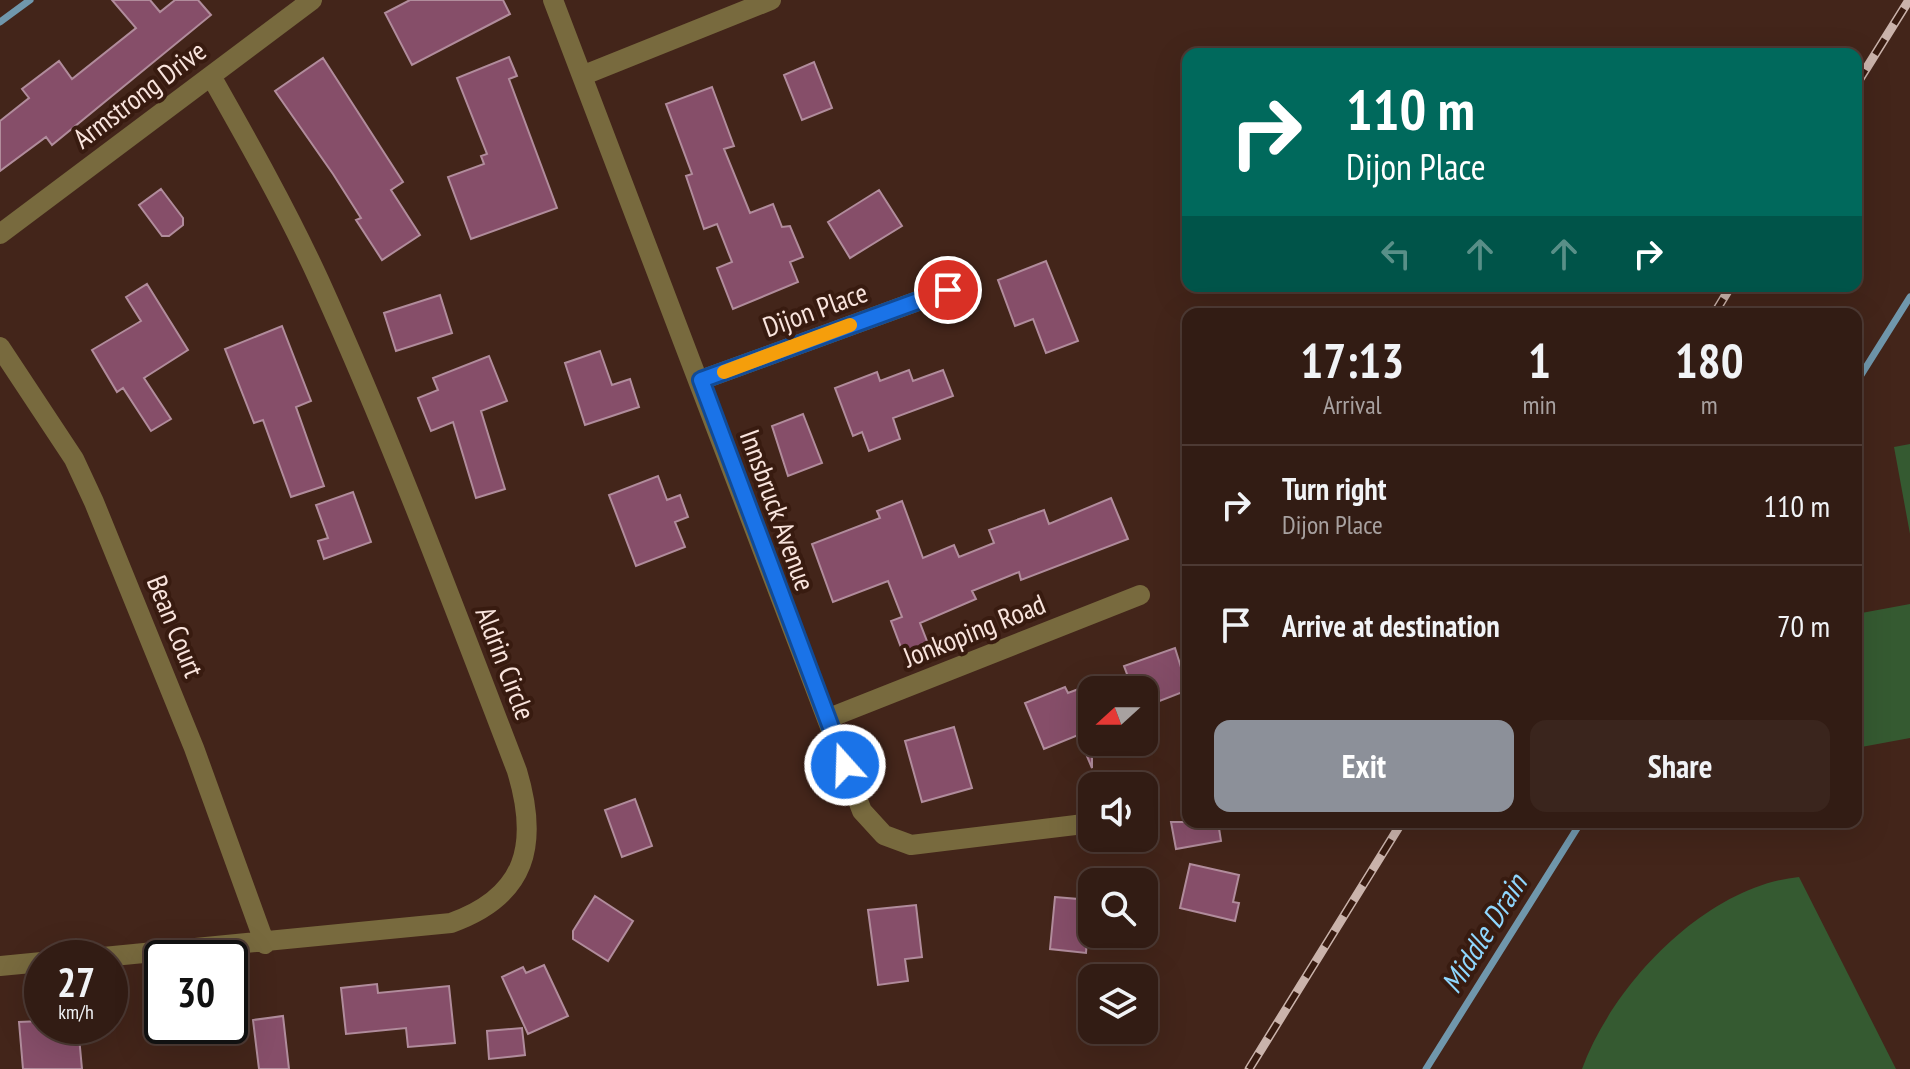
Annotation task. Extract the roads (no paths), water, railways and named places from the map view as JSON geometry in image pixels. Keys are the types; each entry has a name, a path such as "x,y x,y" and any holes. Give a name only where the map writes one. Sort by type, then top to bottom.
{"street":[{"name":"Armstrong Drive","path":"0,234 312,0"},
{"name":"Innsbruck Avenue","path":"553,0 701,380 862,811 875,827 896,841 929,845 1078,825"},
{"path":"584,75 771,0"},
{"name":"Aldrin Circle","path":"128,955 426,927 474,915 491,905 516,878 527,838 527,814 517,771 447,587 319,280 277,193 211,76"},
{"name":"Dijon Place","path":"701,380 948,290"},
{"name":"Bean Court","path":"0,347 74,459 94,502 189,733 265,944"},
{"name":"Jonkoping Road","path":"829,718 1140,595"},
{"path":"0,966 24,964"}],"waterway":[{"path":"0,22 30,0"},
{"name":"Middle Drain","path":"1862,373 1910,297"},
{"name":"Middle Drain","path":"1426,1069 1577,828"}],"railway":[{"path":"1862,75 1909,0"},
{"path":"1718,308 1727,292"},
{"path":"1249,1069 1398,828"}]}
